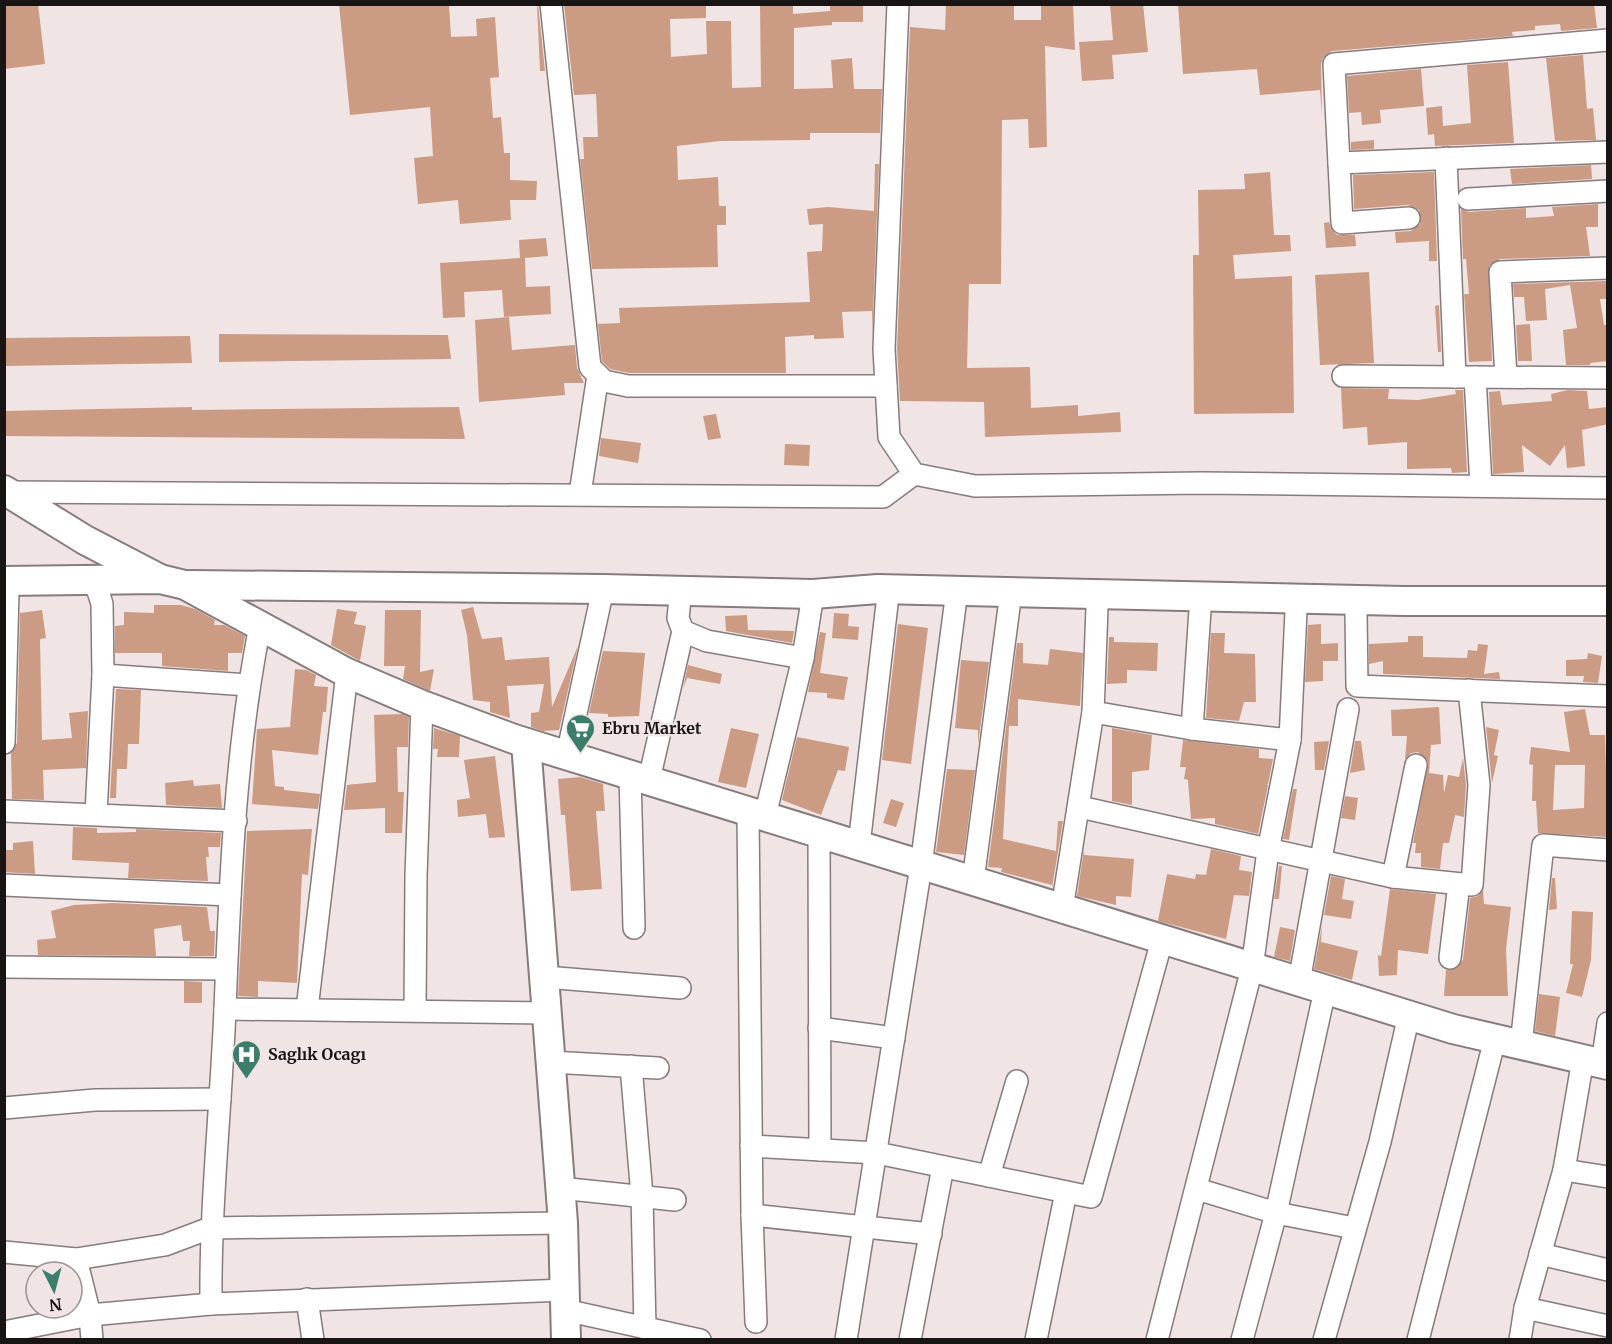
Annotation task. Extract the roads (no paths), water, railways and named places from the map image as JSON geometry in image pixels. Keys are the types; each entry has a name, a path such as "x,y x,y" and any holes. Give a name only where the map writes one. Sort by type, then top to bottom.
{"main road":[{"path":"6,491 85,540 260,626 347,673 422,705 526,743 756,814 819,831 921,866 1409,1015 1508,1042 1598,1063"},
{"path":"6,587 172,582 681,590 813,594 887,604 955,606 1608,615"},
{"path":"813,594 878,589 1404,601 1608,601"},
{"path":"526,743 563,1223 566,1340"}],"street":[{"path":"551,4 590,367 604,381 628,386 886,386"},
{"path":"898,4 884,349 889,437 914,474 975,486 1202,483 1608,488"},
{"path":"1409,218 1342,223 1335,64 1608,40"},
{"path":"1339,163 1608,152"},
{"path":"1446,158 1465,377 1481,486"},
{"path":"1468,199 1608,191"},
{"path":"1506,378 1500,272 1608,268"},
{"path":"580,494 598,375"},
{"path":"1343,376 1608,378"},
{"path":"6,491 883,497 914,474"},
{"path":"91,584 102,604 103,675 96,814"},
{"path":"4,743 6,587"},
{"path":"567,755 603,589"},
{"path":"634,928 640,777 683,632 678,618 681,590"},
{"path":"756,1322 751,1146 756,814 803,658 813,594"},
{"path":"859,845 887,604"},
{"path":"846,1340 921,866 955,606"},
{"path":"974,881 1009,607"},
{"path":"1062,909 1094,712 1097,608"},
{"path":"1192,729 1200,610"},
{"path":"1156,1340 1197,1189 1252,968 1268,851 1290,740 1296,611"},
{"path":"1356,612 1358,686 1608,696"},
{"path":"211,1304 210,1228 220,1099 230,895 248,685 260,626"},
{"path":"683,632 706,640 803,658"},
{"path":"308,1009 347,673"},
{"path":"103,675 248,685"},
{"path":"1080,807 1268,851 1393,877 1472,885 1479,785 1469,690"},
{"path":"415,1010 416,876 422,705"},
{"path":"1242,1340 1276,1213 1312,986 1321,862 1348,709"},
{"path":"1094,712 1192,729 1290,740"},
{"path":"1393,877 1416,765"},
{"path":"4,812 236,821"},
{"path":"819,831 820,1150"},
{"path":"1418,1340 1508,1042 1544,844 1608,850"},
{"path":"1450,958 1459,884"},
{"path":"4,885 230,895"},
{"path":"751,1146 877,1153 1091,1197 1162,940"},
{"path":"4,967 226,969"},
{"path":"545,976 680,988"},
{"path":"225,1009 548,1013"},
{"path":"1324,1340 1380,1142 1409,1015"},
{"path":"1520,1340 1525,1308 1608,1023"},
{"path":"819,1028 894,1038"},
{"path":"551,1062 658,1068"},
{"path":"631,1066 642,1196 645,1328"},
{"path":"989,1176 1017,1081"},
{"path":"4,1108 95,1100 220,1099"},
{"path":"910,1340 943,1167"},
{"path":"1564,1170 1608,1177"},
{"path":"560,1188 675,1200"},
{"path":"1197,1189 1276,1213 1354,1228"},
{"path":"1036,1340 1066,1192"},
{"path":"752,1215 864,1225 931,1234"},
{"path":"4,1252 76,1259 165,1245 210,1228 563,1223"},
{"path":"1540,1254 1608,1270"},
{"path":"76,1259 90,1315 92,1340"},
{"path":"4,1332 90,1315 211,1304 307,1299 565,1300 645,1328 700,1340"},
{"path":"307,1299 314,1340"},
{"path":"1525,1308 1608,1326"}],"place":[{"name":"Ebru Market","path":"581,754"},
{"name":"Saglık Ocagı","path":"247,1080"}]}
